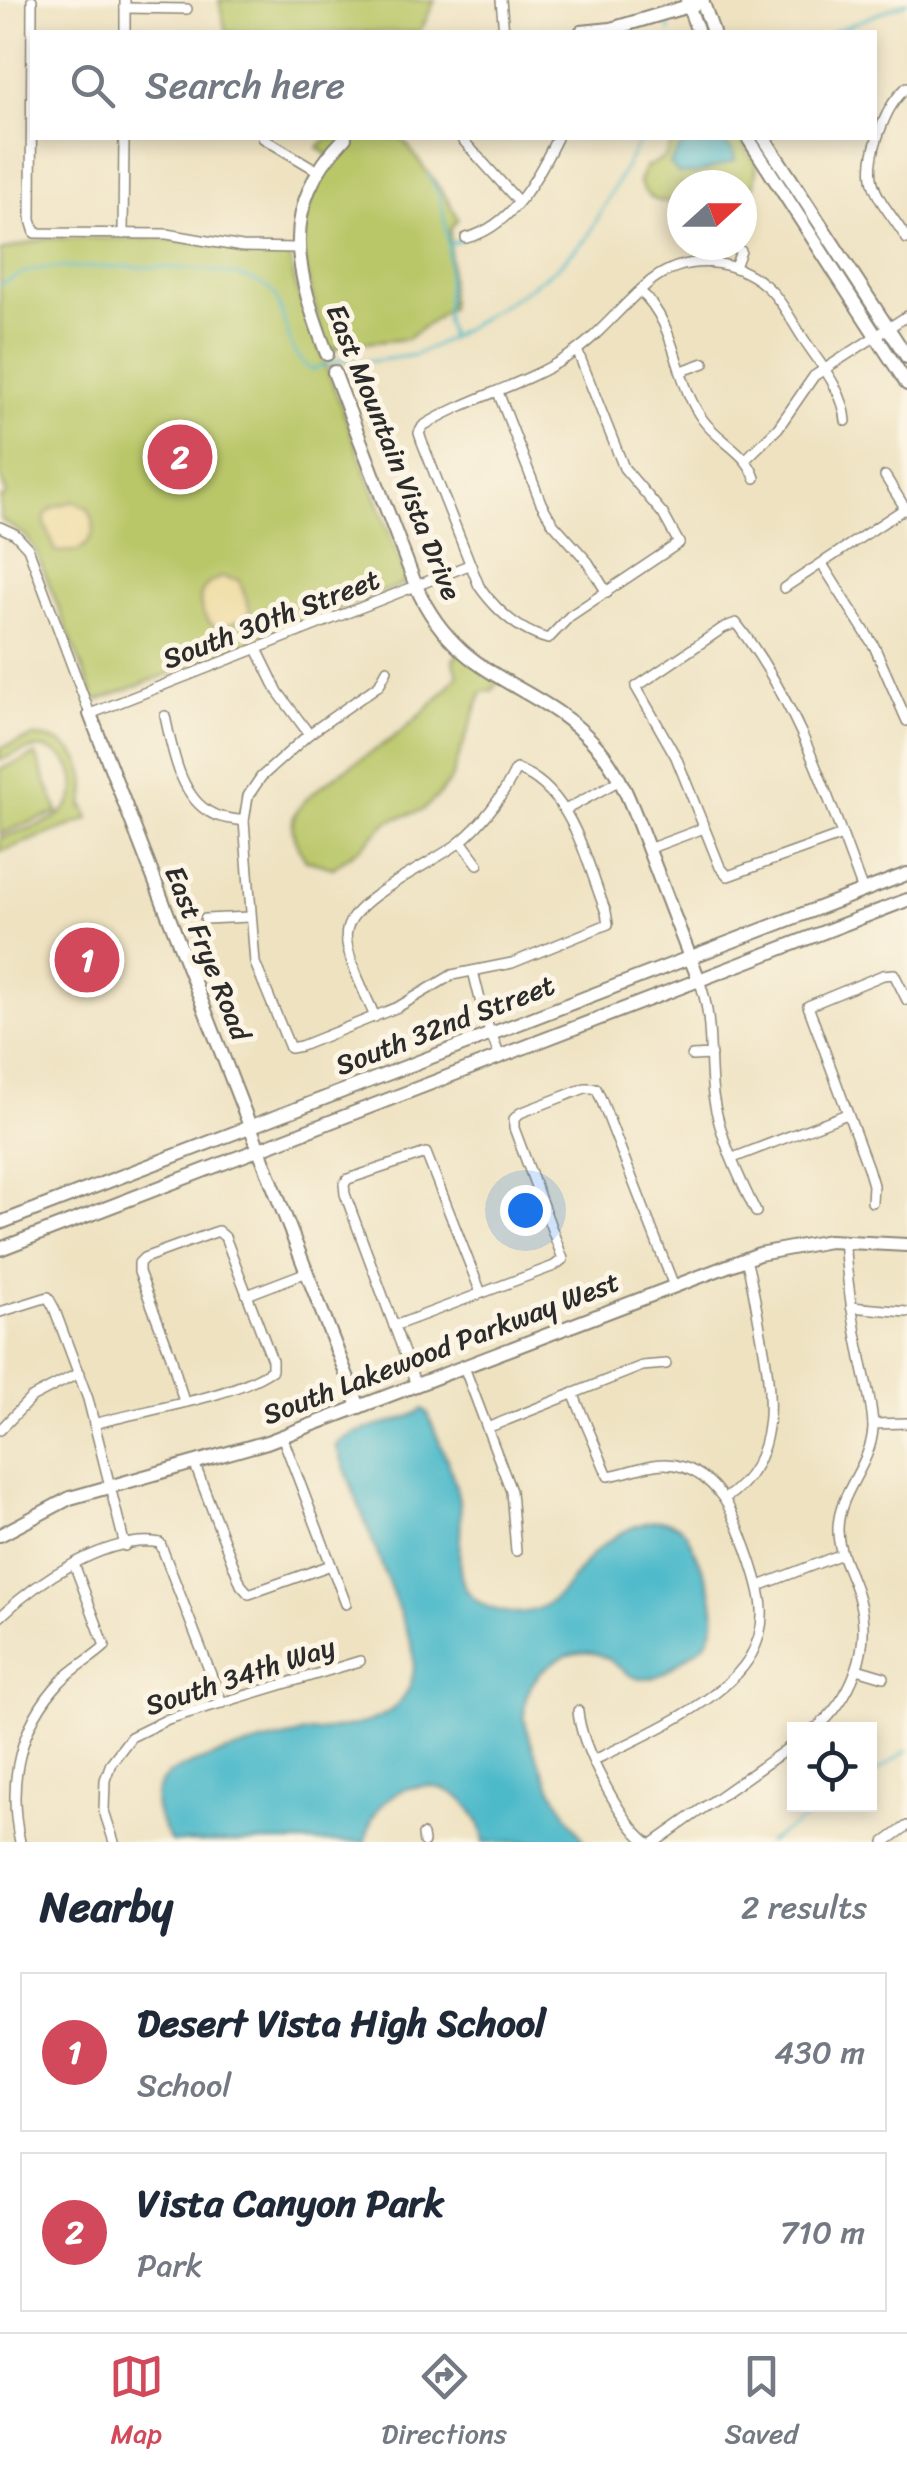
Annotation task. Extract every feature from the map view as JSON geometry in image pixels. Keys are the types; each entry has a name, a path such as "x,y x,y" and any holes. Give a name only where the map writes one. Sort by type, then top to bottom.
{"street":[{"path":"32,0 32,30"},
{"path":"501,0 504,30"},
{"path":"602,30 697,1"},
{"path":"697,1 698,30"},
{"path":"697,1 712,30"},
{"path":"124,30 125,4 187,9"},
{"path":"877,140 890,104 907,88"},
{"path":"31,140 31,220 35,233 179,235 267,249 297,248"},
{"path":"123,234 124,140"},
{"path":"266,140 318,171"},
{"name":"East Mountain Vista Drive","path":"344,140 318,171 302,209 297,248 306,298 416,586 431,617 461,652 572,724 599,749 620,780 699,980 710,1020 715,1103 732,1158 756,1212"},
{"path":"464,140 518,201"},
{"path":"466,238 487,230 518,201 556,140"},
{"path":"749,140 882,332 907,357"},
{"path":"765,140 882,332 907,384"},
{"path":"877,140 870,160 870,178 907,239"},
{"path":"734,266 737,260"},
{"path":"576,350 624,468 662,514 679,543 570,616 548,639 536,636 491,604 468,565 419,433 430,421 498,392 576,350 670,270 706,262 734,266 767,287 845,407 846,421"},
{"path":"640,292 658,310 702,420 746,458 756,478"},
{"path":"746,458 771,436 808,382 907,316"},
{"path":"682,372 704,363"},
{"path":"498,392 541,504 607,592"},
{"path":"784,588 907,509 885,476"},
{"name":"East Frye Road","path":"0,527 28,548 359,1407"},
{"path":"822,564 874,646 907,721"},
{"name":"South 30th Street","path":"90,714 468,565"},
{"path":"842,835 728,876 720,867 676,757 636,687 736,623 797,719 864,891"},
{"path":"257,649 278,692 309,734"},
{"path":"376,1017 349,952 347,930 357,914 395,881 461,841 478,824 516,769 532,774 565,810 608,924 512,963 440,980 376,1017 290,1048 260,980 250,918 244,820 248,796 309,734 378,686 388,670"},
{"path":"165,716 176,764 192,794 216,816 244,820"},
{"path":"565,810 620,780"},
{"path":"648,849 704,828"},
{"path":"461,841 478,864"},
{"name":"South 32nd Street","path":"0,1223 907,874"},
{"name":"South 32nd Street","path":"0,1249 907,900"},
{"path":"205,919 250,918"},
{"path":"473,971 500,1057"},
{"path":"872,1202 868,1168 808,1006 894,974 907,1000"},
{"path":"692,1056 712,1055"},
{"path":"394,1326 554,1266 563,1259 514,1119 520,1113 586,1088 596,1088 674,1286"},
{"path":"732,1158 847,1114"},
{"path":"416,1385 344,1184 348,1179 426,1152 480,1292"},
{"path":"94,1424 184,1402 272,1370 272,1360 225,1237 218,1230 139,1263 138,1272 175,1366 184,1402"},
{"path":"822,1722 838,1706 857,1669 862,1646 860,1602 842,1554 838,1520 846,1496 864,1466 873,1424 851,1307 844,1240"},
{"name":"South Lakewood Parkway West","path":"0,1534 47,1507 282,1436 746,1259 801,1244 844,1240 907,1245"},
{"path":"724,1499 753,1467 770,1420 770,1383 746,1259"},
{"path":"247,1295 307,1272"},
{"path":"0,1312 48,1297 79,1373 125,1546"},
{"path":"851,1307 907,1312"},
{"path":"486,1428 642,1366 666,1364"},
{"path":"464,1367 511,1491 516,1552"},
{"path":"0,1430 31,1398 79,1373"},
{"path":"573,1393 608,1476 666,1464 699,1474 724,1499 759,1586 762,1627 753,1652 739,1672 663,1726 594,1760"},
{"path":"873,1424 907,1423"},
{"path":"282,1436 346,1604"},
{"path":"195,1465 240,1586 248,1594 331,1565"},
{"path":"0,1616 27,1592 74,1564 125,1546 160,1543 222,1703"},
{"path":"759,1586 842,1554"},
{"path":"20,1842 14,1787 27,1732 41,1705 61,1681 105,1646 74,1564"},
{"name":"South 34th Way","path":"114,1842 107,1825 103,1794 110,1763 121,1747 155,1723 360,1661"},
{"path":"857,1669 884,1677"},
{"path":"578,1710 580,1732 594,1760 625,1816 647,1842"},
{"path":"656,1842 787,1749"},
{"path":"885,1842 907,1826"}],"green space":[{"path":"219,0 435,0 421,30 226,30"},
{"path":"326,140 403,140 458,219 450,230 450,308 407,339 342,345 327,354 297,237 329,155 318,148"},
{"path":"673,140 742,140 757,165 756,170 667,170 667,201 661,201 651,198 639,181 645,168 664,158"},
{"path":"48,238 169,239 289,255 298,293 406,576 404,584 95,700 36,551 26,536 0,519 0,499 7,495 0,476 0,251"},
{"path":"461,652 499,679 493,690 482,692 451,779 423,810 388,821 333,868 306,860 293,829 300,807 322,786 426,710 458,675 453,659"},
{"path":"33,737 59,742 77,758 85,781 82,807 89,819 0,852 0,838 59,815 74,793 69,765 55,752 34,749 0,760 0,748"},
{"path":"36,755 58,812 0,834 0,769"}],"sand":[{"path":"73,501 88,508 93,532 78,551 56,552 45,515 52,508"},
{"path":"220,577 239,580 250,610 246,618 218,629 205,616 200,598 206,586"}],"water":[{"path":"685,140 721,140 734,152 735,161 707,170 675,170 670,164"},
{"path":"423,1409 457,1490 462,1580 481,1604 512,1613 540,1608 559,1595 592,1555 612,1539 638,1525 665,1521 686,1533 710,1587 714,1616 706,1642 668,1670 647,1679 633,1677 600,1655 590,1653 555,1661 536,1678 524,1712 530,1740 550,1786 584,1842 484,1842 476,1817 462,1800 444,1790 424,1786 404,1790 387,1800 373,1818 366,1842 171,1842 158,1816 155,1799 169,1774 248,1747 372,1721 393,1709 405,1696 413,1672 412,1645 336,1445 356,1433"}],"waterway":[{"path":"838,30 907,2"},
{"path":"666,16 670,30"},
{"path":"0,285 25,272 44,268 205,270 262,284 276,297 298,357 313,370 340,360 374,361 415,355 450,338 556,268 587,238 640,140"},
{"path":"428,174 441,198 448,243"},
{"path":"450,338 446,320 449,245 465,238"},
{"path":"877,1771 907,1751"},
{"path":"767,1842 817,1812"}],"place":[{"name":"Vista Canyon Park","path":"180,457"},
{"name":"Desert Vista High School","path":"87,960"}]}
